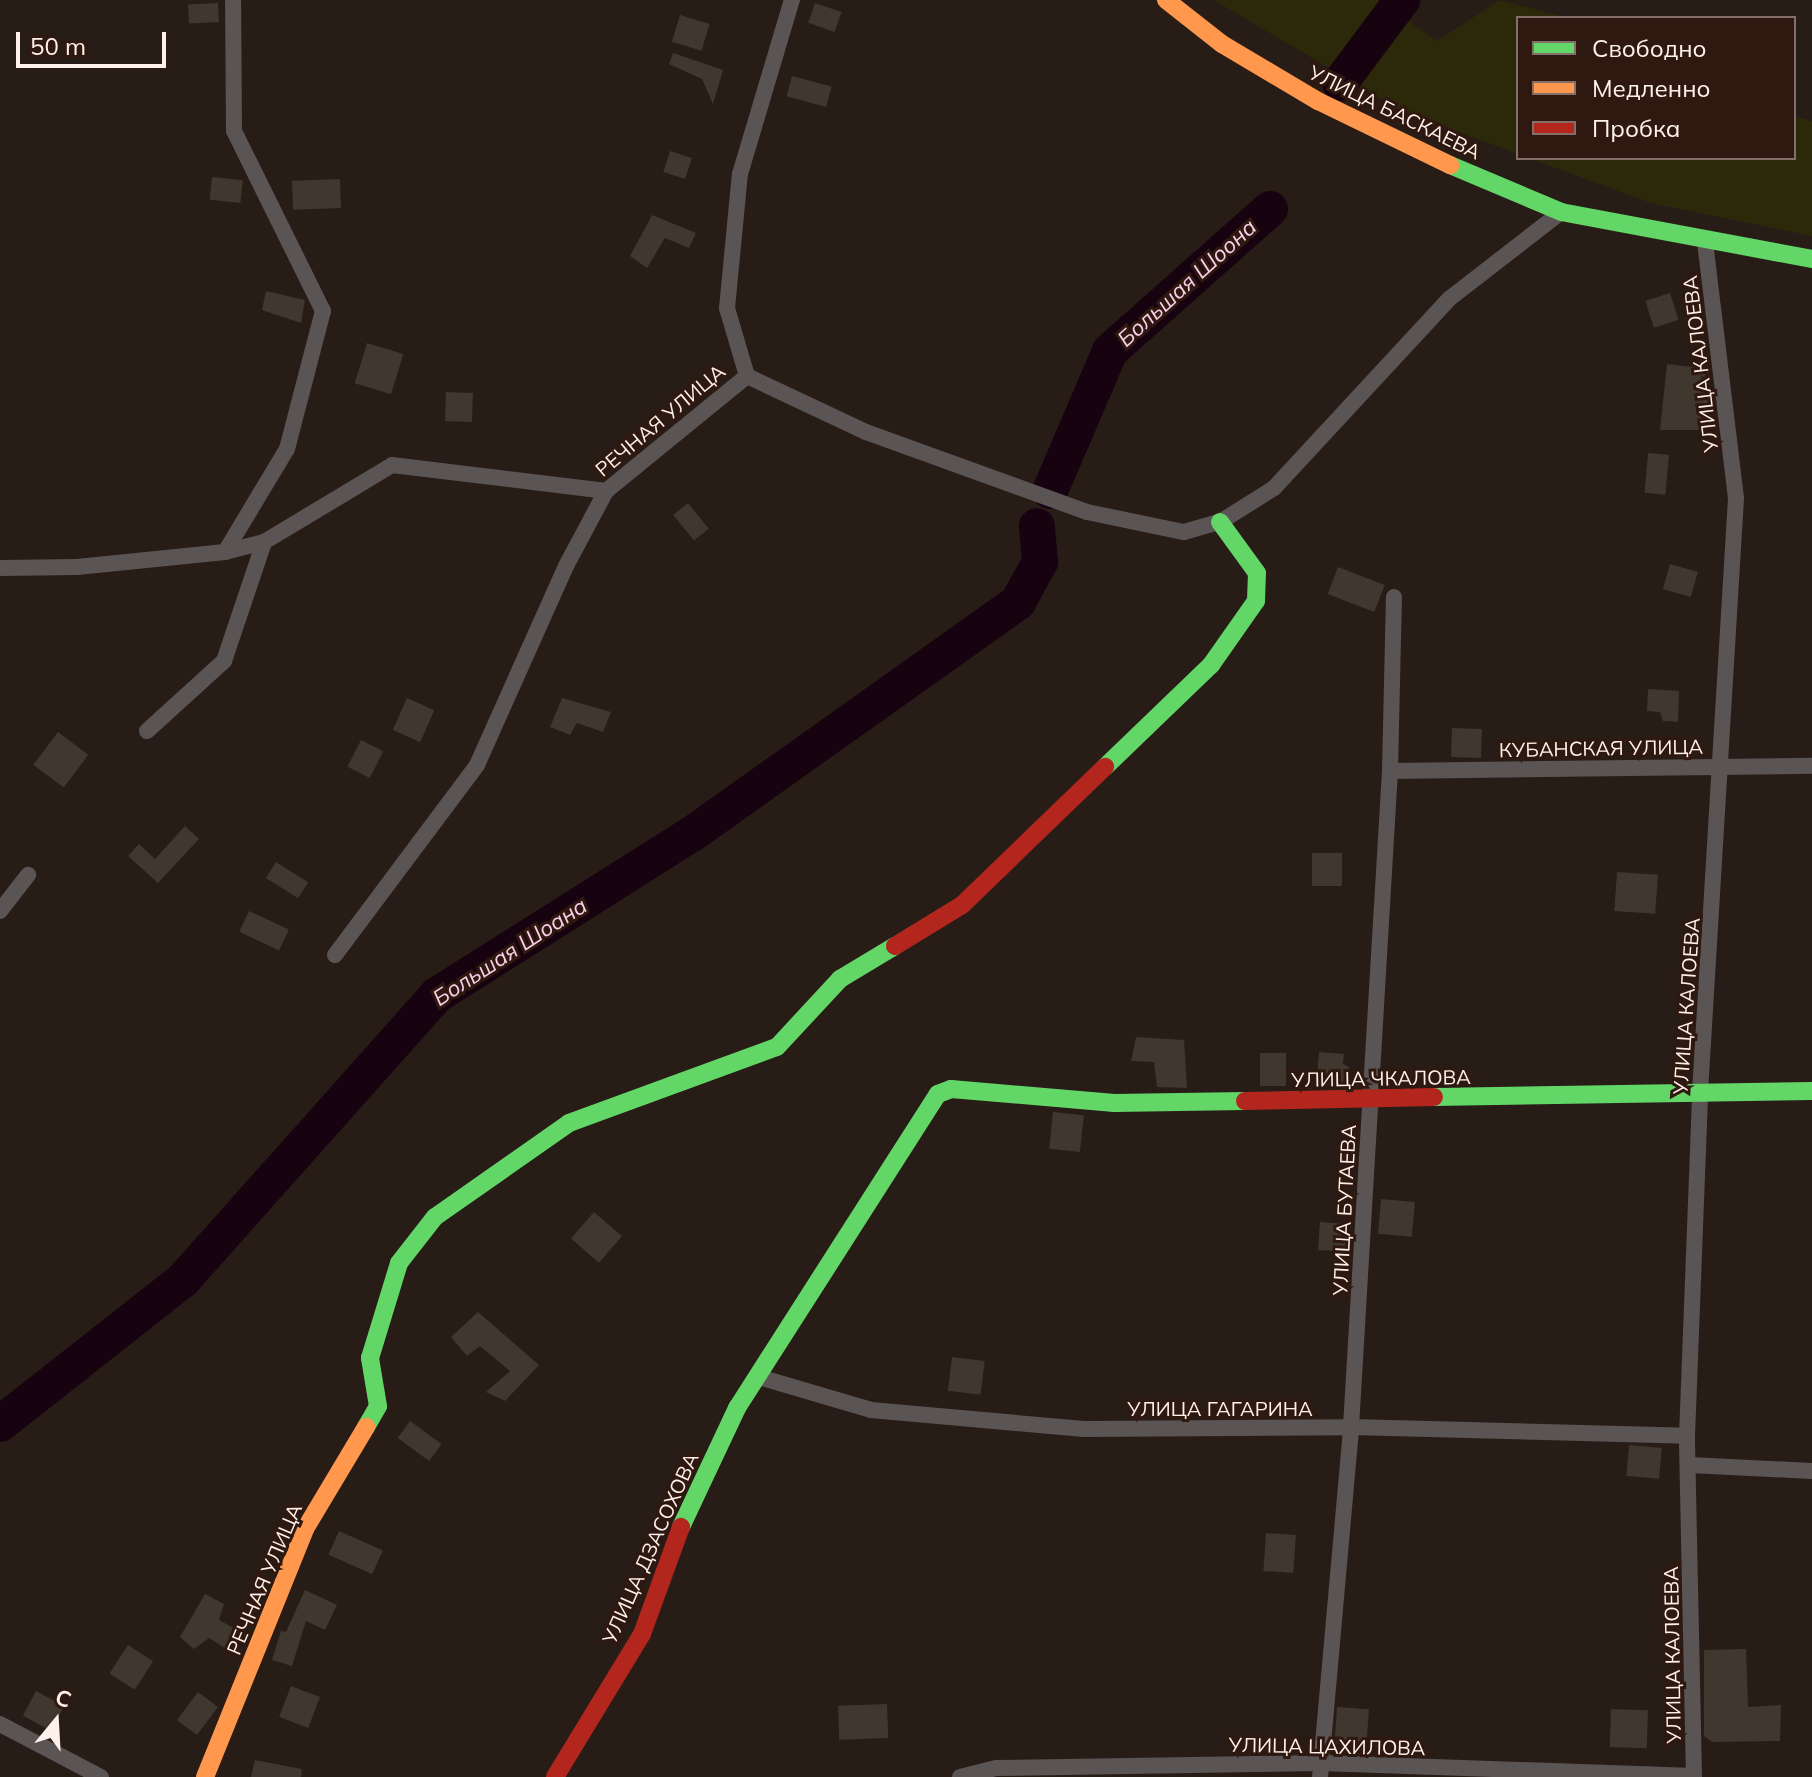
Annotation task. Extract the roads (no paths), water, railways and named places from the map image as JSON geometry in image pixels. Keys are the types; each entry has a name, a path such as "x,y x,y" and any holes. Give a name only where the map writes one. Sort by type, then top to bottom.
{"street":[{"path":"225,552 287,449 323,311 234,131 233,0"},
{"name":"РЕЧНАЯ УЛИЦА","path":"335,955 477,765 566,566 606,491 747,376 727,308 740,174 792,0"},
{"name":"УЛИЦА БАСКАЕВА","path":"1166,0 1222,44 1318,101 1411,149 1561,212 1812,259"},
{"path":"747,376 866,432 1087,512 1184,532 1220,522 1274,488 1449,299 1561,212"},
{"name":"УЛИЦА КАЛОЕВА","path":"1694,1776 1690,1465 1687,1436 1700,1092 1723,767 1736,498 1705,240"},
{"path":"0,568 77,567 225,552 264,542 392,465 606,491"},
{"name":"РЕЧНАЯ УЛИЦА","path":"205,1777 305,1529 378,1406 370,1358 399,1263 435,1217 569,1123 777,1047 840,979 962,905 1211,665 1256,601 1257,573 1220,522"},
{"path":"147,731 224,661 264,542"},
{"name":"УЛИЦА БУТАЕВА","path":"1320,1770 1351,1427 1390,771 1394,597"},
{"name":"КУБАНСКАЯ УЛИЦА","path":"1390,771 1812,766"},
{"path":"0,911 28,875"},
{"name":"УЛИЦА ЧКАЛОВА","path":"951,1089 1114,1103 1371,1102 1812,1091"},
{"name":"УЛИЦА ДЗАСОХОВА","path":"555,1777 642,1634 678,1533 737,1408 928,1104 951,1089"},
{"name":"УЛИЦА ГАГАРИНА","path":"759,1377 871,1410 1084,1429 1351,1427 1687,1436"},
{"path":"1690,1465 1812,1471"},
{"path":"0,1724 101,1777"},
{"name":"УЛИЦА ЦАХИЛОВА","path":"960,1777 997,1768 1694,1776"}],"waterway":[{"name":"Большая Шоона","path":"1340,83 1402,0"},
{"name":"Большая Шоона","path":"1050,491 1110,351 1270,209"},
{"name":"Большая Шоана","path":"0,1424 183,1280 437,995 692,834 1018,602 1040,562 1037,526"}]}
